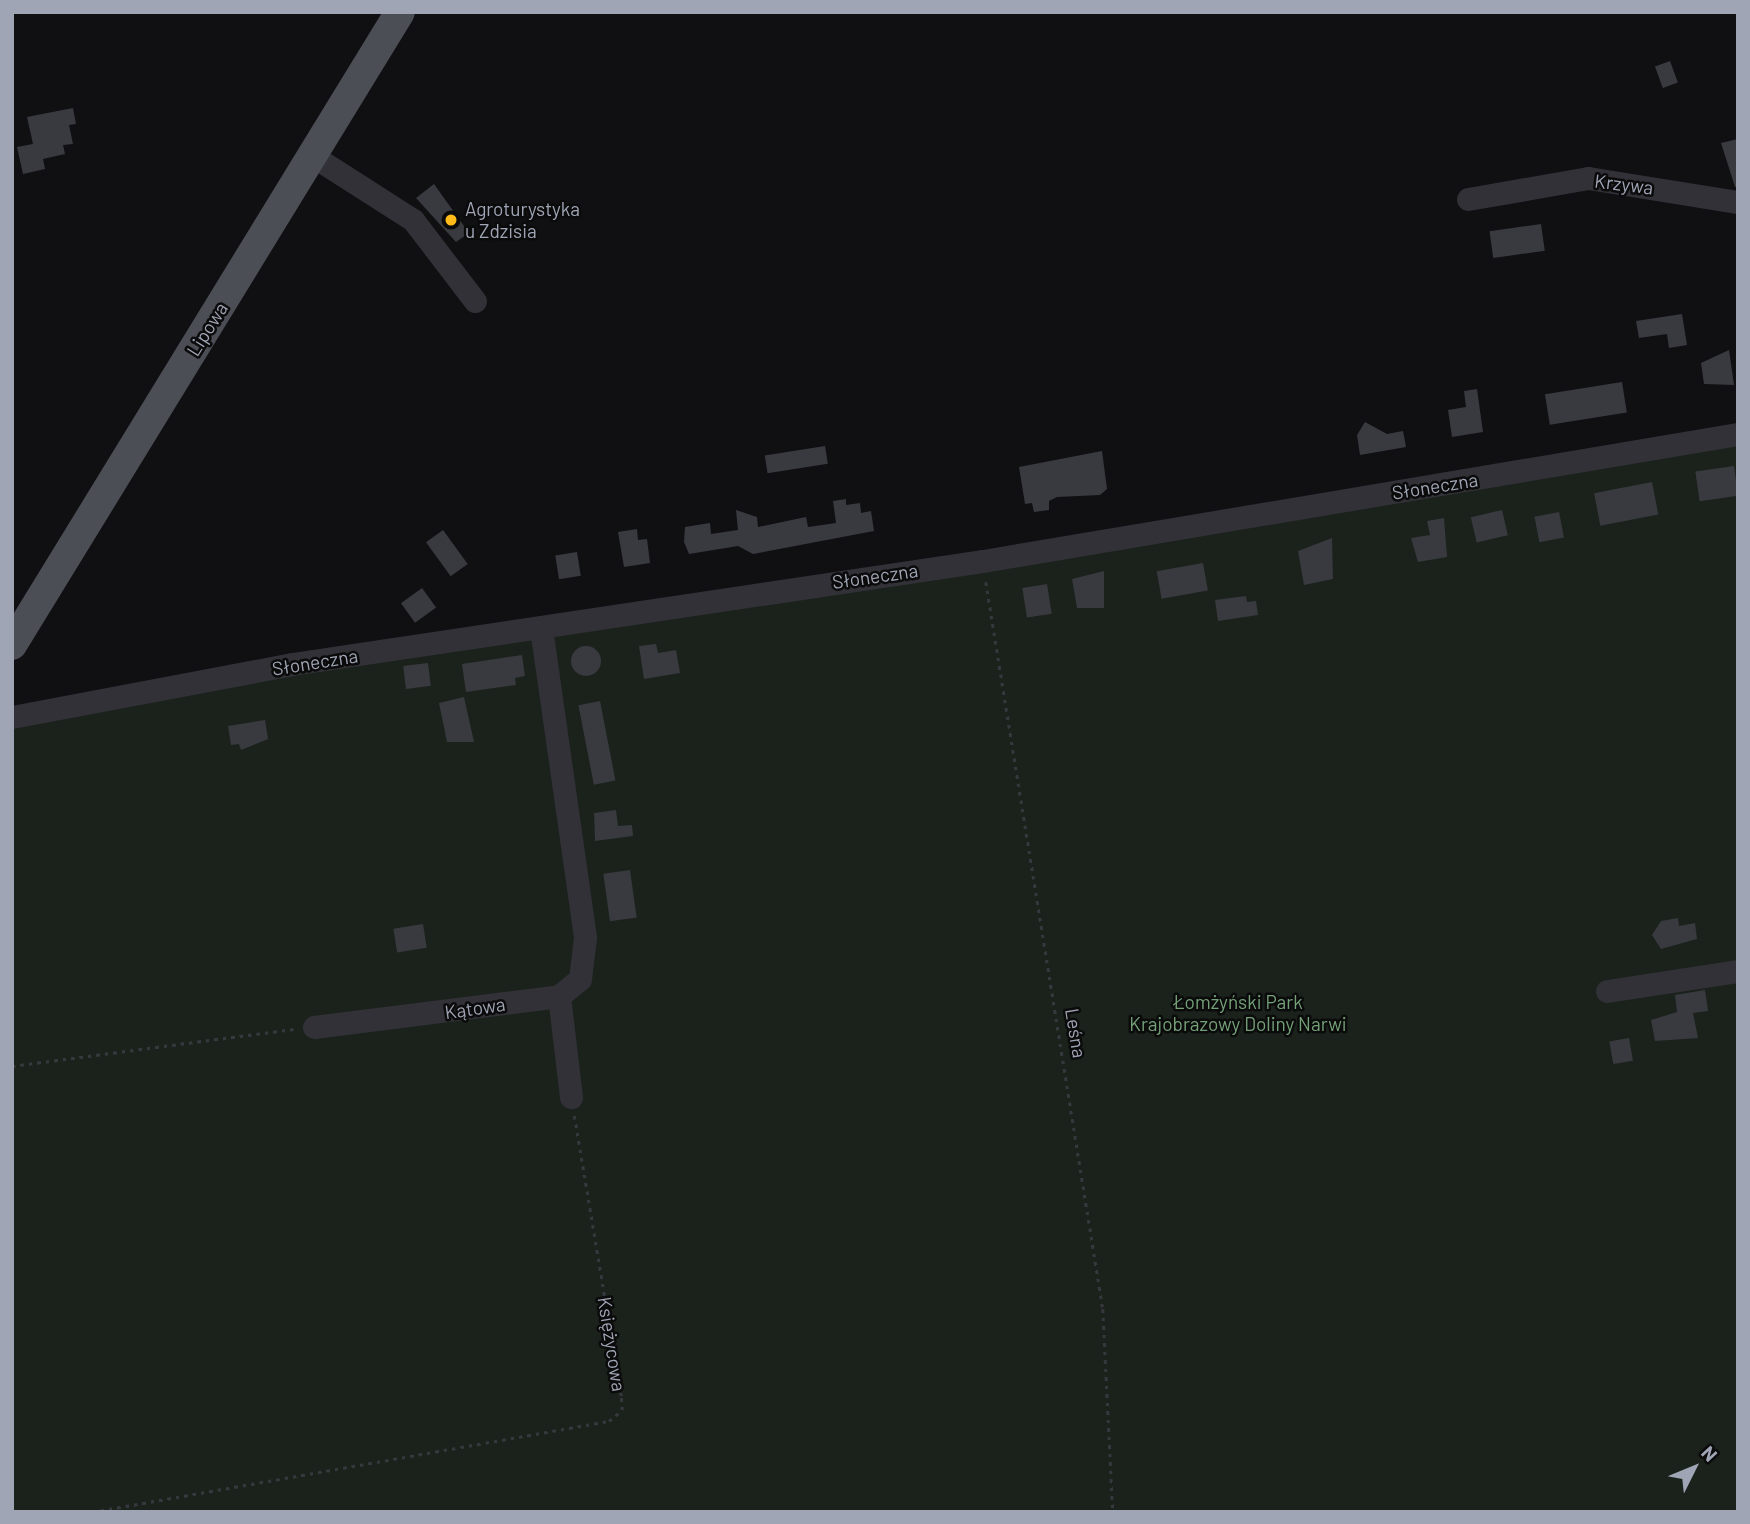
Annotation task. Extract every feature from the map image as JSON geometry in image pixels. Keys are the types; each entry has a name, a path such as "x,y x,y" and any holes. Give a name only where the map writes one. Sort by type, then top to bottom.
{"main road":[{"name":"Lipowa","path":"12,645 400,12"}],"street":[{"path":"313,156 413,220 475,301"},
{"name":"Krzywa","path":"1468,200 1588,178 1738,202"},
{"name":"Słoneczna","path":"12,717 292,664 983,561 1738,433"},
{"path":"541,629 585,937 580,979 559,996 571,1097"},
{"path":"1607,991 1738,971"},
{"name":"Kątowa","path":"314,1027 559,996"}],"path":[{"name":"Leśna","path":"983,561 1103,1309 1113,1512"},
{"path":"12,1066 314,1027"},
{"name":"Księżycowa","path":"92,1512 222,1493 584,1429 622,1410 571,1097"}],"green space":[{"name":"Łomżyński Park Krajobrazowy Doliny Narwi","path":"1738,426 1738,1512 12,1512 12,710"}],"building":[{"path":"1670,61 1678,83 1663,88 1655,66"},
{"path":"73,108 76,124 69,125 73,144 63,145 65,154 43,159 45,169 23,174 17,147 33,144 27,117"},
{"path":"1738,139 1738,187 1735,187 1721,143"},
{"path":"434,184 469,233 456,242 416,198"},
{"path":"1541,224 1545,251 1493,258 1490,231"},
{"path":"1682,314 1687,345 1669,348 1667,334 1639,338 1636,321"},
{"path":"1729,350 1734,385 1704,384 1701,363"},
{"path":"1622,382 1627,413 1550,425 1545,394"},
{"path":"1477,389 1483,432 1452,437 1448,410 1466,407 1464,391"},
{"path":"1365,422 1387,434 1403,431 1406,447 1360,455 1357,435"},
{"path":"825,446 828,464 768,473 765,456"},
{"path":"1102,451 1107,489 1100,495 1057,497 1049,501 1049,510 1034,512 1032,503 1025,504 1019,467"},
{"path":"1734,466 1738,496 1700,501 1695,471"},
{"path":"1652,482 1658,514 1600,526 1594,493"},
{"path":"846,499 846,505 860,503 861,513 871,511 874,531 753,554 738,546 689,554 684,542 685,527 710,523 711,534 738,530 736,510 757,517 758,527 806,517 808,527 836,523 833,501"},
{"path":"1502,510 1508,535 1477,543 1471,517"},
{"path":"1559,512 1564,538 1539,542 1534,517"},
{"path":"1444,518 1447,557 1418,562 1411,538 1430,535 1427,521"},
{"path":"637,529 638,540 647,539 650,563 624,567 618,532"},
{"path":"443,530 468,564 451,576 426,542"},
{"path":"1332,538 1333,579 1304,585 1298,551"},
{"path":"577,552 581,576 559,579 555,555"},
{"path":"1203,563 1208,591 1162,599 1157,571"},
{"path":"1104,571 1104,608 1077,608 1072,579"},
{"path":"1047,584 1052,614 1027,618 1022,588"},
{"path":"422,588 436,607 415,623 401,603"},
{"path":"1246,596 1247,602 1256,601 1258,615 1218,621 1215,600"},
{"path":"656,644 658,653 676,650 680,673 644,679 639,646"},
{"path":"586,646 597,650 601,661 597,672 586,676 575,672 571,661 575,650"},
{"path":"522,655 525,676 515,678 516,685 466,692 462,664"},
{"path":"428,663 431,686 406,689 403,666"},
{"path":"464,697 474,742 447,742 439,703"},
{"path":"600,701 615,781 594,785 578,705"},
{"path":"265,720 268,739 241,750 239,744 231,745 228,726"},
{"path":"616,810 618,826 632,825 633,836 595,841 594,813"},
{"path":"630,870 637,918 610,921 603,874"},
{"path":"1678,918 1679,926 1695,923 1697,939 1661,949 1652,935 1661,921"},
{"path":"423,924 427,948 397,952 393,929"},
{"path":"1705,990 1708,1011 1693,1013 1698,1038 1655,1041 1651,1020 1677,1012 1675,995"},
{"path":"1629,1038 1633,1061 1613,1064 1609,1041"}],"place":[{"name":"Agroturystyka u Zdzisia","path":"451,220"}]}
